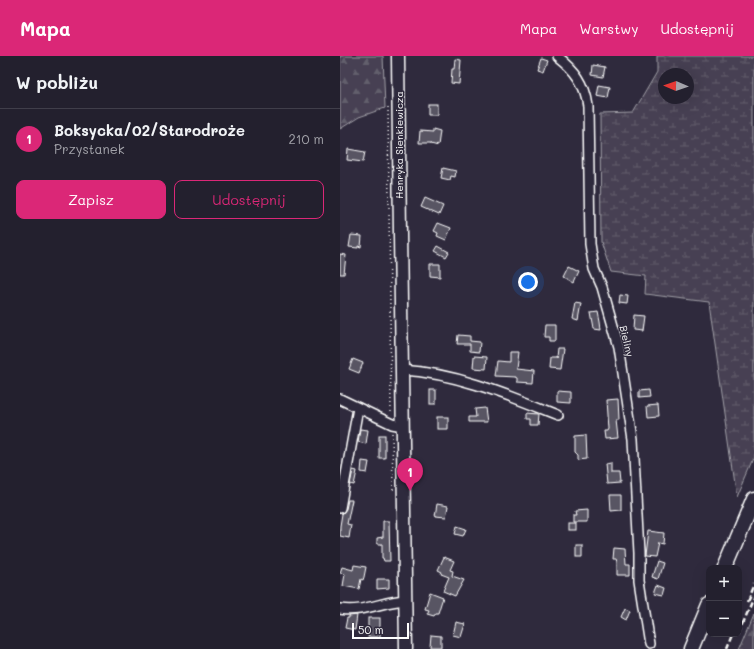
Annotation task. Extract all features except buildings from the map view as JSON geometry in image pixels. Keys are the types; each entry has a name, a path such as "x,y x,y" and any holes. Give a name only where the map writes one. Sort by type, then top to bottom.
{"main road":[{"name":"Henryka Sienkiewicza","path":"398,56 402,370 397,425 406,600 406,649"},
{"path":"726,565 754,499"},
{"path":"691,649 706,613"}],"street":[{"name":"Bieliny","path":"557,56 576,74 586,94 588,106 590,244 594,269 602,287 619,347 632,431 639,552 639,580 649,644"},
{"path":"402,370 424,371 494,390 558,415"},
{"path":"340,399 397,425"},
{"path":"340,508 358,408"},
{"path":"340,609 362,609 382,603 406,600"}],"path":[{"path":"388,105 397,425"}],"green space":[{"path":"340,56 383,56 385,108 359,117 340,129"},
{"path":"657,56 754,56 754,457 737,497 709,302 645,294 646,276 611,272 601,242 600,114 633,113 657,72"},
{"path":"754,613 754,649 739,649"}],"railway":[{"path":"747,601 754,584"},
{"path":"742,625 754,596"},
{"path":"727,649 732,637"}],"place":[{"name":"Boksycka/02/Starodroże","path":"410,491"}]}
